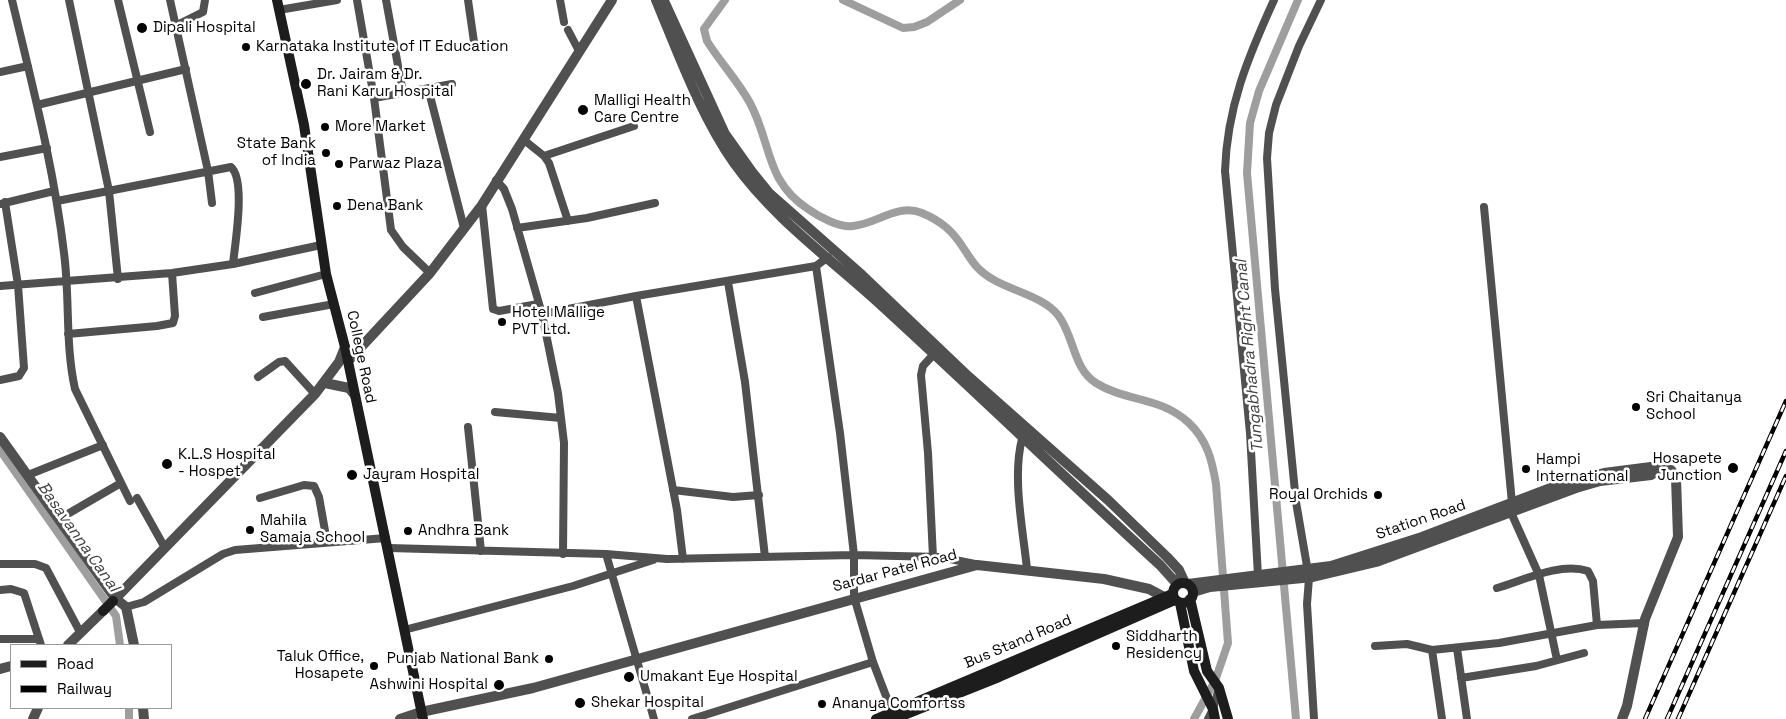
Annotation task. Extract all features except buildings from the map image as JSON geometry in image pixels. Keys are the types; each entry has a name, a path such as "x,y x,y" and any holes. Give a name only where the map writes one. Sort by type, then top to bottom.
{"main road":[{"name":"College Road","path":"278,5 304,125 326,274 345,347 389,548 422,715"},
{"name":"Bus Stand Road","path":"876,719 893,717 999,677 1173,598 1186,602 1187,588"},
{"path":"1213,710 1196,675 1173,598 1187,588 1207,671 1218,687 1228,719"},
{"path":"103,611 114,599"}],"street":[{"path":"12,0 47,148 57,201 65,255 68,334 71,370 75,389 121,483 164,548"},
{"path":"69,0 109,191 118,279"},
{"path":"118,0 150,132"},
{"path":"170,0 208,171 212,203"},
{"path":"175,26 203,12 205,0"},
{"path":"278,5 337,0"},
{"path":"357,0 374,98 391,230 403,248 430,273"},
{"path":"386,0 403,93"},
{"path":"468,0 474,42"},
{"path":"560,0 566,26 578,51"},
{"path":"348,361 430,273 482,205 496,180 524,140 578,51 612,0"},
{"path":"656,0 713,130 735,164 775,209 1022,439 1187,588"},
{"path":"663,0 725,134 769,193 876,287 968,376 1108,500 1167,557 1178,570 1187,588"},
{"path":"1263,578 1226,194 1225,156 1228,128 1234,101 1274,0"},
{"path":"1314,719 1305,574 1296,502 1276,289 1267,158 1269,133 1276,105 1299,46 1321,0"},
{"path":"0,72 28,66"},
{"path":"37,105 186,70"},
{"path":"374,98 452,84"},
{"path":"428,88 464,228"},
{"path":"544,156 634,126"},
{"path":"524,140 544,156 551,167 568,221"},
{"path":"0,157 47,148"},
{"path":"57,201 231,167 238,181 233,264"},
{"path":"496,180 504,188 517,228 542,314 552,361 564,443 563,554"},
{"path":"0,380 14,378 22,373 24,368 18,285 3,203 54,191"},
{"path":"517,228 568,221 655,203"},
{"path":"482,205 492,309 498,311 538,304"},
{"path":"1484,207 1510,507 1539,575 1557,660"},
{"path":"0,286 172,274 233,264 321,245"},
{"path":"542,314 636,296 816,266 828,257"},
{"path":"816,266 854,554 854,597 873,662 893,717"},
{"path":"68,334 173,323 175,316 172,274"},
{"path":"255,293 326,274"},
{"path":"728,282 745,382 765,557"},
{"path":"636,296 673,490 683,559"},
{"path":"264,317 334,304"},
{"path":"114,599 299,408 315,394 339,362 345,347"},
{"path":"933,355 923,366 921,375 933,557"},
{"path":"258,377 279,362 285,361 315,394"},
{"path":"325,383 349,388 354,394"},
{"path":"495,412 561,418"},
{"path":"468,427 481,550"},
{"path":"0,437 114,599 126,607 134,644"},
{"path":"1022,439 1018,463 1027,569"},
{"path":"28,475 103,445"},
{"name":"Station Road","path":"1305,574 1376,562 1510,507 1600,481 1651,475 1659,470 1671,470 1675,475 1678,537 1645,623 1628,706 1622,719"},
{"path":"59,519 121,483"},
{"path":"260,498 304,485 314,486 319,497 327,542"},
{"path":"673,490 732,497 759,495"},
{"path":"126,607 144,602 223,554 235,550 386,538"},
{"path":"389,548 606,554 656,559 854,554 933,557 977,564"},
{"path":"606,554 654,719"},
{"path":"404,630 573,586 656,559"},
{"path":"0,564 35,564 46,568 80,632"},
{"name":"Sardar Patel Road","path":"400,719 533,688 977,564 1104,579 1148,589 1173,598"},
{"path":"1496,588 1571,568 1588,571 1593,581 1597,625"},
{"path":"1187,588 1305,574"},
{"path":"0,590 11,589 24,593 40,642 0,639"},
{"path":"68,644 103,611"},
{"path":"1375,646 1407,644 1432,650 1456,648 1552,634 1597,625 1645,623"},
{"path":"1456,648 1467,719"},
{"path":"1432,650 1442,719"},
{"path":"1461,678 1584,653"},
{"path":"692,719 873,662"},
{"path":"1208,719 1213,710 1218,687"}],"waterway":[{"path":"725,0 704,29 707,41 750,103 777,174 794,198 818,215 830,221 848,226 862,224 904,211 922,213 935,219 951,232 980,270 989,277 1031,296 1058,315 1078,361 1088,377 1107,389 1155,403 1178,414 1200,436 1213,467 1216,484 1228,643 1215,681 1194,719"},
{"path":"843,0 903,28 914,27 927,22 960,0"},
{"name":"Tungabhadra Right Canal","path":"1296,719 1247,173 1250,123 1259,91 1298,0"},
{"name":"Basavanna Canal","path":"0,450 116,616 120,644"},
{"name":"Basavanna Canal","path":"129,709 129,719"}],"railway":[{"path":"1645,719 1786,401"},
{"path":"1667,719 1786,451"},
{"path":"1678,719 1786,476"}],"place":[{"name":"Dipali Hospital","path":"142,28"},
{"name":"Karnataka Institute of IT Education","path":"246,47"},
{"name":"Dr. Jairam & Dr. Rani Karur Hospital","path":"306,84"},
{"name":"Malligi Health Care Centre","path":"583,110"},
{"name":"More Market","path":"325,127"},
{"name":"State Bank of India","path":"326,153"},
{"name":"Parwaz Plaza","path":"339,164"},
{"name":"Dena Bank","path":"337,206"},
{"name":"Hotel Mallige PVT Ltd.","path":"502,322"},
{"name":"Sri Chaitanya School","path":"1636,407"},
{"name":"K.L.S Hospital - Hospet","path":"167,464"},
{"name":"Hosapete Junction","path":"1733,468"},
{"name":"Hampi International","path":"1526,469"},
{"name":"Jayram Hospital","path":"352,475"},
{"name":"Royal Orchids","path":"1378,495"},
{"name":"Mahila Samaja School","path":"250,530"},
{"name":"Andhra Bank","path":"408,531"},
{"name":"Siddharth Residency","path":"1116,646"},
{"name":"Punjab National Bank","path":"549,659"},
{"name":"Taluk Office, Hosapete","path":"374,666"},
{"name":"Umakant Eye Hospital","path":"629,677"},
{"name":"Ashwini Hospital","path":"499,685"},
{"name":"Shekar Hospital","path":"580,703"},
{"name":"Ananya Comfortss","path":"822,704"}]}
